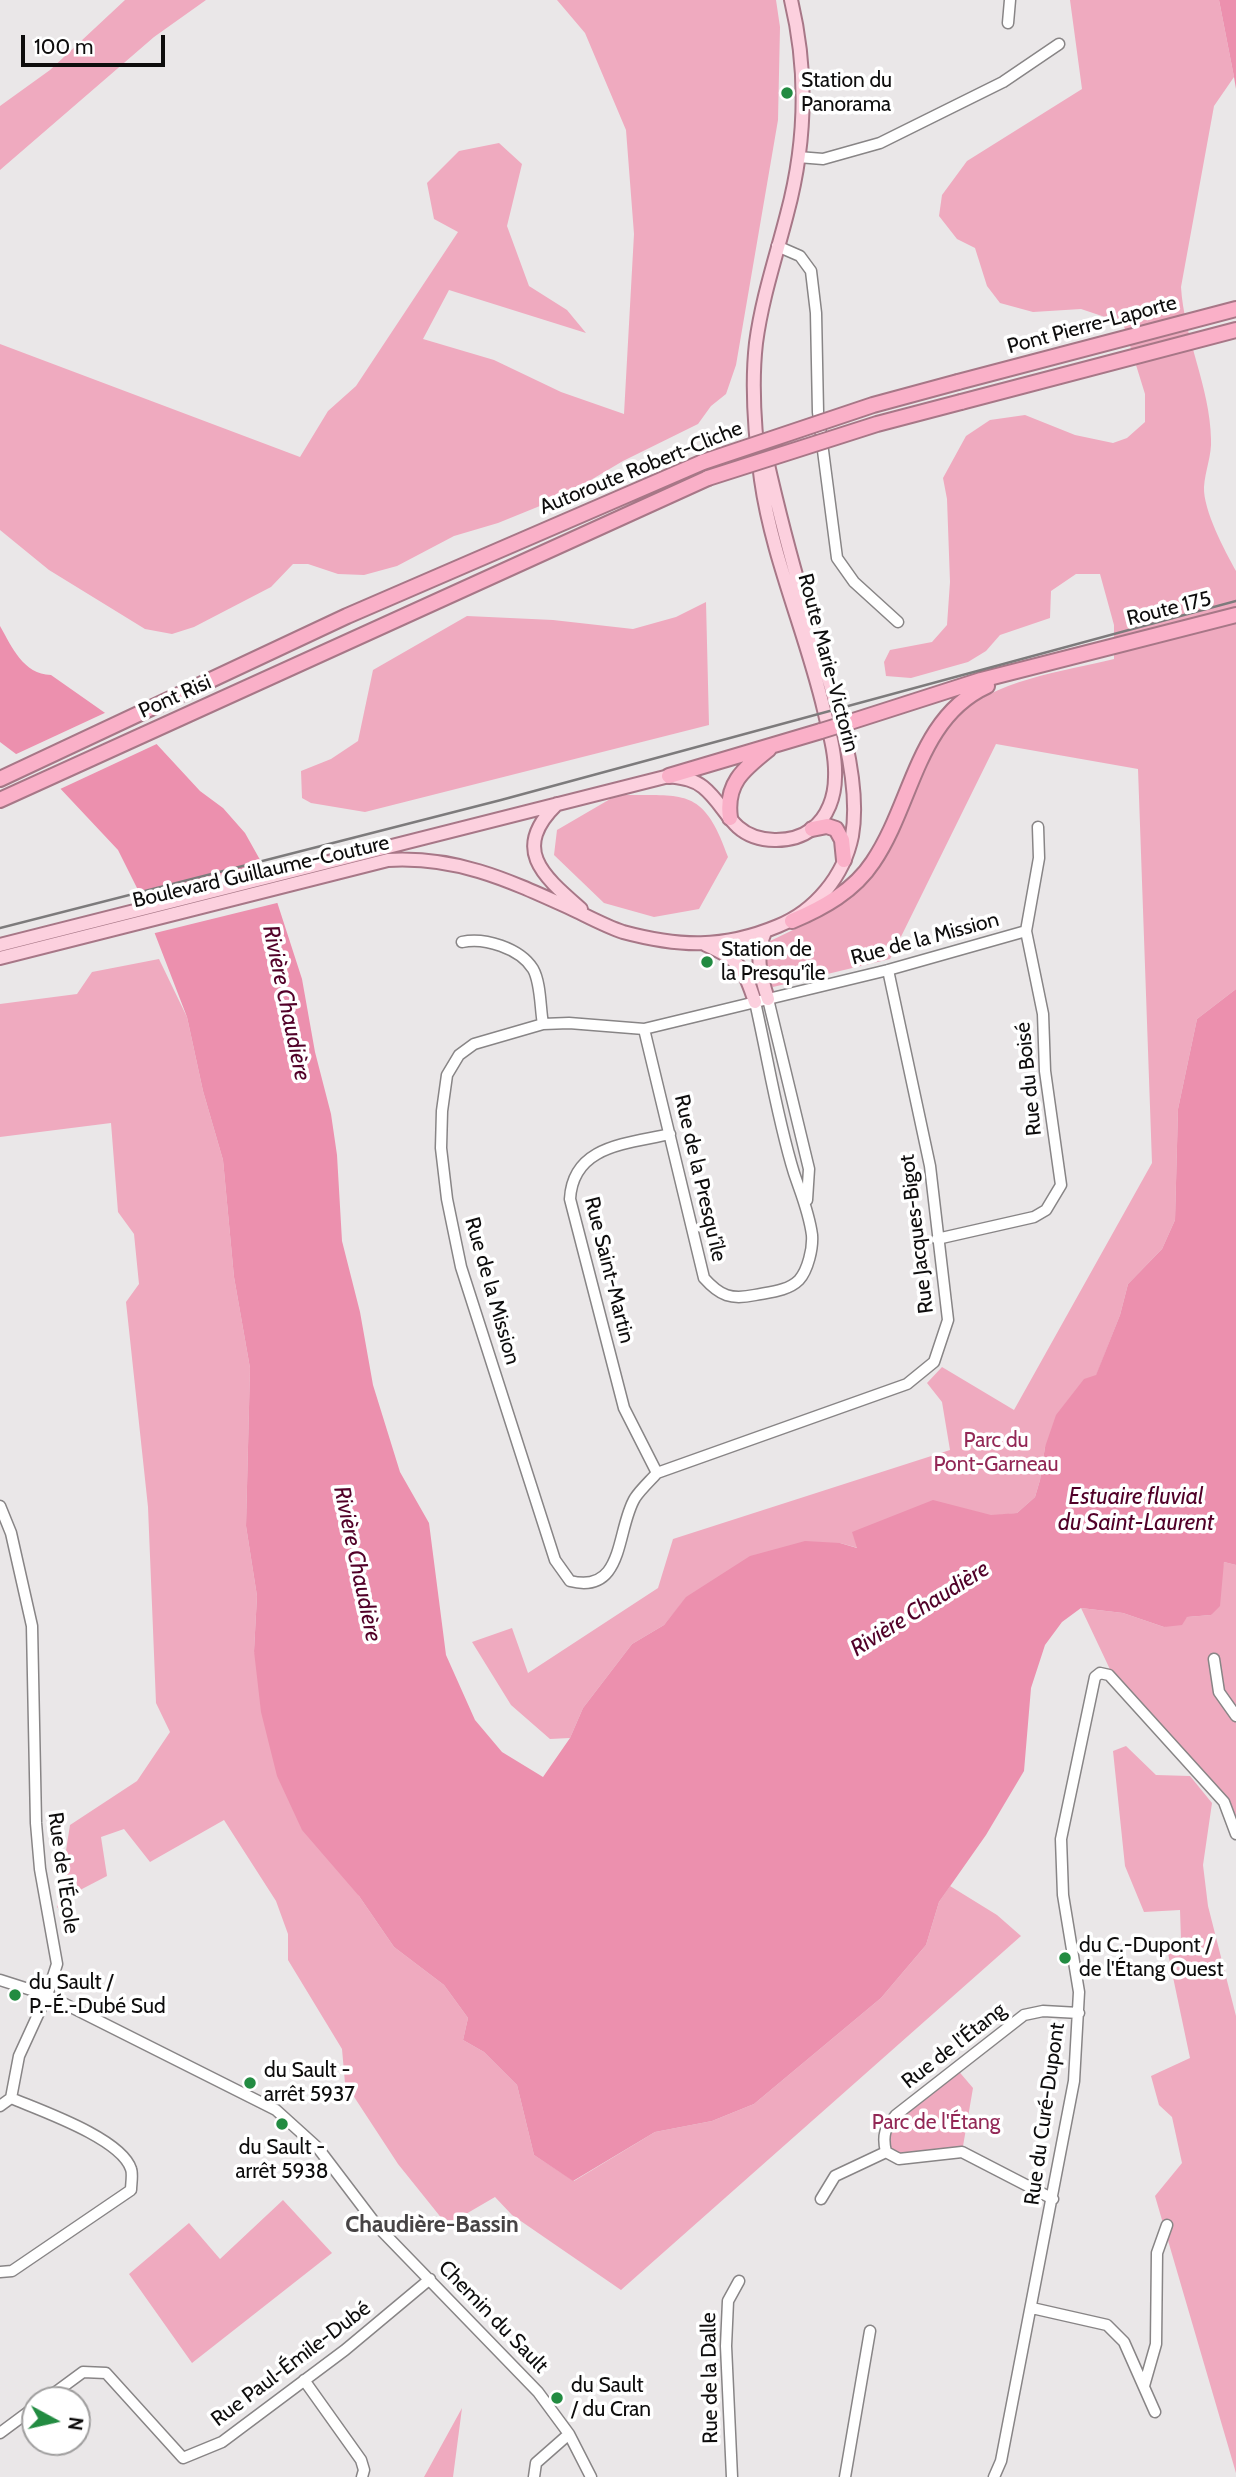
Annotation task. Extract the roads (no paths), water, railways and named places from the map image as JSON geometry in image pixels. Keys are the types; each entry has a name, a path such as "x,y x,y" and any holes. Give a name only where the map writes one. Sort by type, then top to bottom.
{"highway":[{"name":"Pont Pierre-Laporte","path":"958,382 1236,309"},
{"name":"Pont Pierre-Laporte","path":"961,402 1236,330"},
{"name":"Autoroute Robert-Cliche","path":"347,616 703,462 873,405 958,382"},
{"name":"Autoroute Robert-Cliche","path":"367,633 708,478 877,424 961,402"},
{"name":"Route 175","path":"1111,645 1236,615"},
{"name":"Pont Risi","path":"0,779 347,616"},
{"name":"Pont Risi","path":"0,800 367,633"},
{"name":"Boulevard Guillaume-Couture","path":"669,776 981,680 1111,645"},
{"name":"Boulevard Guillaume-Couture","path":"792,921 834,900 873,863 897,820 936,728 952,708 967,695 1020,670"},
{"path":"730,818 728,804 732,786 739,774 776,744"},
{"path":"812,829 827,826 836,829 842,839 844,860"}],"main road":[{"name":"Route Marie-Victorin","path":"791,0 802,44 804,109 788,214 777,246 757,342 753,379 761,480 776,547 820,694 833,751 834,791 824,816 812,829"},
{"name":"Route Marie-Victorin","path":"757,418 787,546 848,758 854,815 844,860 830,888 792,921"},
{"path":"669,776 685,778 702,786 748,834 767,840 790,838 812,829"},
{"name":"Boulevard Guillaume-Couture","path":"0,958 59,936 385,846 669,776"},
{"path":"559,802 536,829 534,857 543,873 592,918"},
{"name":"Boulevard Guillaume-Couture","path":"0,945 59,936 388,860 433,859 482,871 592,918 647,938 705,945 765,932 792,921"},
{"path":"761,1001 758,950 765,932"},
{"path":"705,945 734,959 744,970 761,1001"}],"street":[{"path":"1008,23 1010,0"},
{"path":"798,157 823,159 880,143 1003,82 1059,44"},
{"name":"Route Marie-Victorin","path":"777,246 800,256 811,271 816,313 818,412 837,558 854,582 898,622"},
{"name":"Rue du Boisé","path":"937,1240 1034,1217 1046,1210 1061,1185 1045,1071 1043,1014 1026,932 1039,858 1038,827"},
{"name":"Rue de la Mission","path":"657,1473 635,1499 609,1572 599,1581 583,1584 570,1581 555,1560 461,1268 441,1148 447,1075 458,1055 474,1044 543,1024 569,1023 644,1029 888,970 1026,932"},
{"path":"462,942 493,943 522,958 532,967 543,1024"},
{"name":"Rue Jacques-Bigot","path":"657,1473 907,1384 923,1374 934,1362 948,1320 930,1166 921,1111 888,970"},
{"name":"Rue de la Presqu'île","path":"761,1001 794,1173 807,1204"},
{"name":"Rue de la Presqu'île","path":"644,1029 704,1278 718,1293 739,1298 788,1288 801,1278 812,1238 807,1204 809,1169 761,1001"},
{"name":"Rue Saint-Martin","path":"657,1473 624,1408 570,1199 575,1172 597,1154 670,1134"},
{"name":"Rue de l'École","path":"0,1506 10,1533 32,1626 36,1823 57,1964 47,1995"},
{"path":"1214,1659 1219,1692 1236,1716"},
{"name":"Rue du Curé-Dupont","path":"994,2477 1001,2461 1032,2308 1074,2081 1079,2013 1060,1867 1061,1839 1095,1677 1100,1673 1115,1679 1224,1802 1236,1834"},
{"name":"Chemin du Sault","path":"0,1980 47,1995 276,2110 318,2148 378,2227 538,2392 569,2434 591,2477"},
{"path":"0,2106 11,2098 19,2056 47,1995"},
{"name":"Rue de l'Étang","path":"886,2152 883,2139 886,2127 896,2115 1024,2015 1044,2011 1079,2013"},
{"path":"0,2272 12,2271 131,2190 131,2169 117,2150 71,2124 11,2098"},
{"path":"821,2199 835,2176 886,2152 898,2159 962,2152 1053,2199"},
{"path":"1144,2386 1156,2344 1157,2253 1167,2225"},
{"name":"Rue Paul-Émile-Dubé","path":"64,2386 83,2372 106,2373 183,2458 222,2442 430,2279"},
{"name":"Rue de la Dalle","path":"732,2477 726,2346 728,2301 739,2281"},
{"path":"1032,2308 1107,2325 1124,2342 1155,2412"},
{"path":"845,2477 870,2331"},
{"path":"304,2380 361,2460 364,2470 362,2477"},
{"path":"0,2433 21,2417"},
{"path":"534,2477 536,2463 569,2434"}],"water":[{"path":"1219,0 1236,0 1236,89 1234,77"},
{"path":"0,626 26,665 51,675 108,715 151,738 200,791 223,808 245,833 268,874 302,979 315,1052 331,1114 337,1155 342,1241 360,1312 373,1385 400,1472 429,1523 446,1655 475,1720 502,1752 543,1777 570,1738 583,1708 632,1644 664,1625 686,1597 750,1556 805,1541 840,1543 857,1548 852,1532 933,1500 991,1515 1017,1513 1035,1497 1045,1447 1056,1415 1084,1379 1096,1375 1120,1315 1128,1284 1162,1249 1175,1220 1178,1109 1197,1019 1236,989 1236,1565 1224,1562 1220,1606 1211,1615 1187,1617 1182,1625 1164,1627 1123,1613 1081,1608 1062,1622 1045,1645 1031,1688 1024,1771 986,1835 939,1902 926,1945 881,1998 754,2104 712,2121 655,2132 573,2181 534,2155 517,2085 484,2052 463,2040 468,2018 444,1985 394,1947 359,1896 302,1830 277,1776 261,1712 254,1651 257,1596 246,1526 250,1368 234,1277 223,1160 203,1091 187,1017 138,890 118,850 56,784 0,742"}],"railway":[{"path":"0,928 501,800 1236,601"}],"place":[{"name":"Station du Panorama","path":"787,93"},
{"name":"Station de la Presqu'île","path":"707,962"},
{"name":"du C.-Dupont / de l'Étang Ouest","path":"1065,1958"},
{"name":"du Sault / P.-É.-Dubé Sud","path":"15,1995"},
{"name":"du Sault - arrêt 5937","path":"250,2083"},
{"name":"du Sault - arrêt 5938","path":"282,2124"},
{"name":"du Sault / du Cran","path":"557,2398"}],"district":[{"name":"Chaudière-Bassin","path":"432,2225"}],"water label":[{"name":"Rivière Chaudière","path":"286,1003"},
{"name":"Estuaire fluvial du Saint-Laurent","path":"1136,1510"},
{"name":"Rivière Chaudière","path":"357,1564"},
{"name":"Rivière Chaudière","path":"920,1609"}],"park label":[{"name":"Parc du Pont-Garneau","path":"996,1453"},
{"name":"Parc de l'Étang","path":"936,2123"}]}
